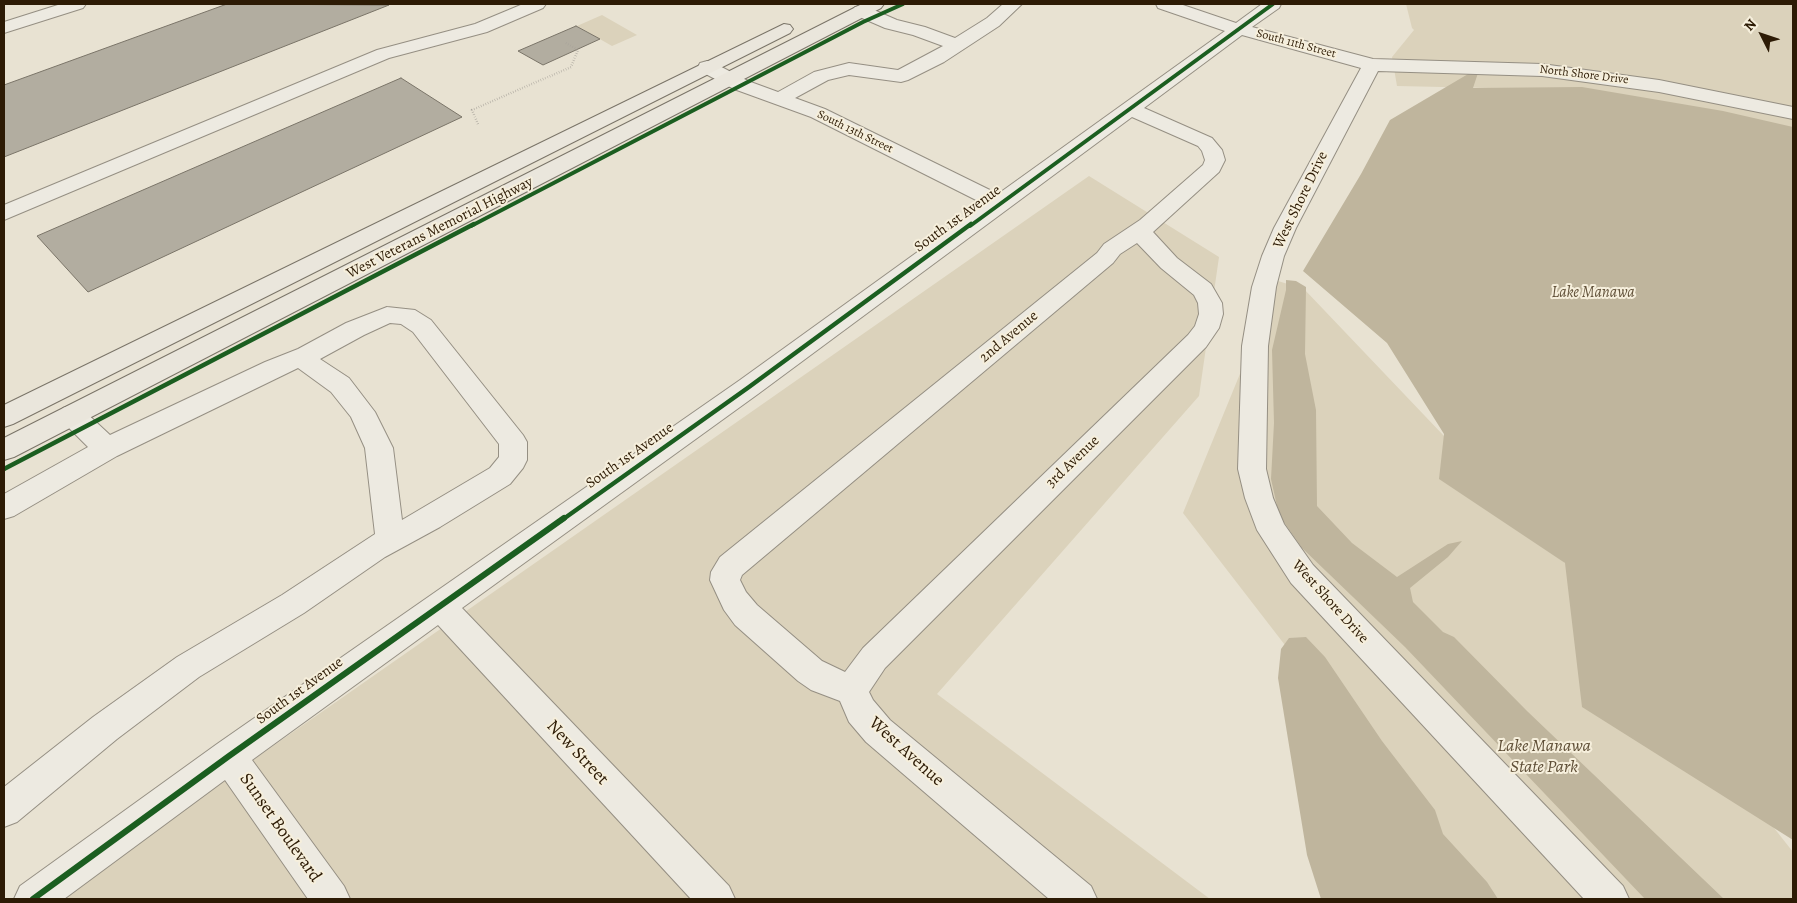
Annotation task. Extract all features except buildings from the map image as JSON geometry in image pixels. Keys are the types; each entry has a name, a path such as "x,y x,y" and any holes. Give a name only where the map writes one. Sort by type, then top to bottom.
{"main road":[{"name":"West Veterans Memorial Highway","path":"4,417 835,4"},
{"name":"West Veterans Memorial Highway","path":"4,450 868,7"}],"street":[{"path":"4,213 383,54 481,28 537,4"},
{"path":"779,99 821,76 849,69 901,76 956,46 993,22 1013,4"},
{"name":"South 11th Street","path":"1164,4 1238,28 1372,64"},
{"name":"South 1st Avenue","path":"33,899 229,756 750,387 1273,4"},
{"path":"4,28 70,5"},
{"path":"868,7 891,24 919,30 956,46"},
{"name":"North Shore Drive","path":"1372,64 1542,70 1659,86 1793,113"},
{"name":"West Shore Drive","path":"1372,64 1285,228 1273,256 1264,287 1257,322 1254,365 1252,469 1259,498 1280,544 1302,574 1610,899"},
{"name":"South 13th Street","path":"707,67 728,79 818,113 1000,204"},
{"name":"2nd Avenue","path":"852,690 823,679 810,671 746,615 735,601 724,580 726,572 1097,264 1112,249 1139,231 1212,168 1215,160 1212,150 1205,142 1158,120 1130,110"},
{"name":"3rd Avenue","path":"852,690 874,658 1208,328 1211,314 1210,303 1203,290 1169,263 1139,231"},
{"path":"4,508 107,449 274,368 301,358 387,315 406,316 422,326 512,442 513,460 500,476 430,519 374,548 293,604 152,692 4,809"},
{"path":"301,358 340,386 362,412 379,448 390,540"},
{"path":"72,416 107,449"},
{"name":"New Street","path":"440,606 716,899"},
{"name":"West Avenue","path":"852,690 861,711 878,731 1078,899"},
{"name":"Sunset Boulevard","path":"229,756 331,899"}],"path":[{"path":"478,124 472,110 571,67 578,50 566,43"}],"green space":[{"path":"1406,4 1793,4 1793,128 1488,88 1397,86 1392,57 1414,30"},
{"path":"602,15 637,35 612,46 577,26"},
{"path":"1089,176 1219,257 1199,396 937,694 1210,899 54,899"},
{"name":"Lake Manawa State Park","path":"1278,281 1304,289 1565,563 1793,852 1793,899 1481,899 1183,513"}],"water":[{"name":"Lake Manawa","path":"1480,67 1473,88 1582,87 1723,111 1793,127 1793,840 1582,707 1565,563 1439,479 1444,434 1387,343 1303,271 1361,174 1390,120"},
{"path":"1286,280 1296,281 1306,287 1305,354 1316,410 1317,506 1352,543 1397,577 1448,544 1462,541 1448,557 1410,588 1413,602 1443,632 1454,637 1527,711 1724,899 1645,899 1405,647 1302,548 1279,515 1271,479 1274,423 1272,350 1286,290"},
{"path":"1306,637 1325,657 1382,741 1435,810 1443,834 1487,882 1498,899 1321,899 1307,855 1278,678 1281,649 1289,638"}],"cycle path":[{"path":"4,469 863,22 903,4"},
{"path":"33,899 229,756 749,387 1273,4"}]}
